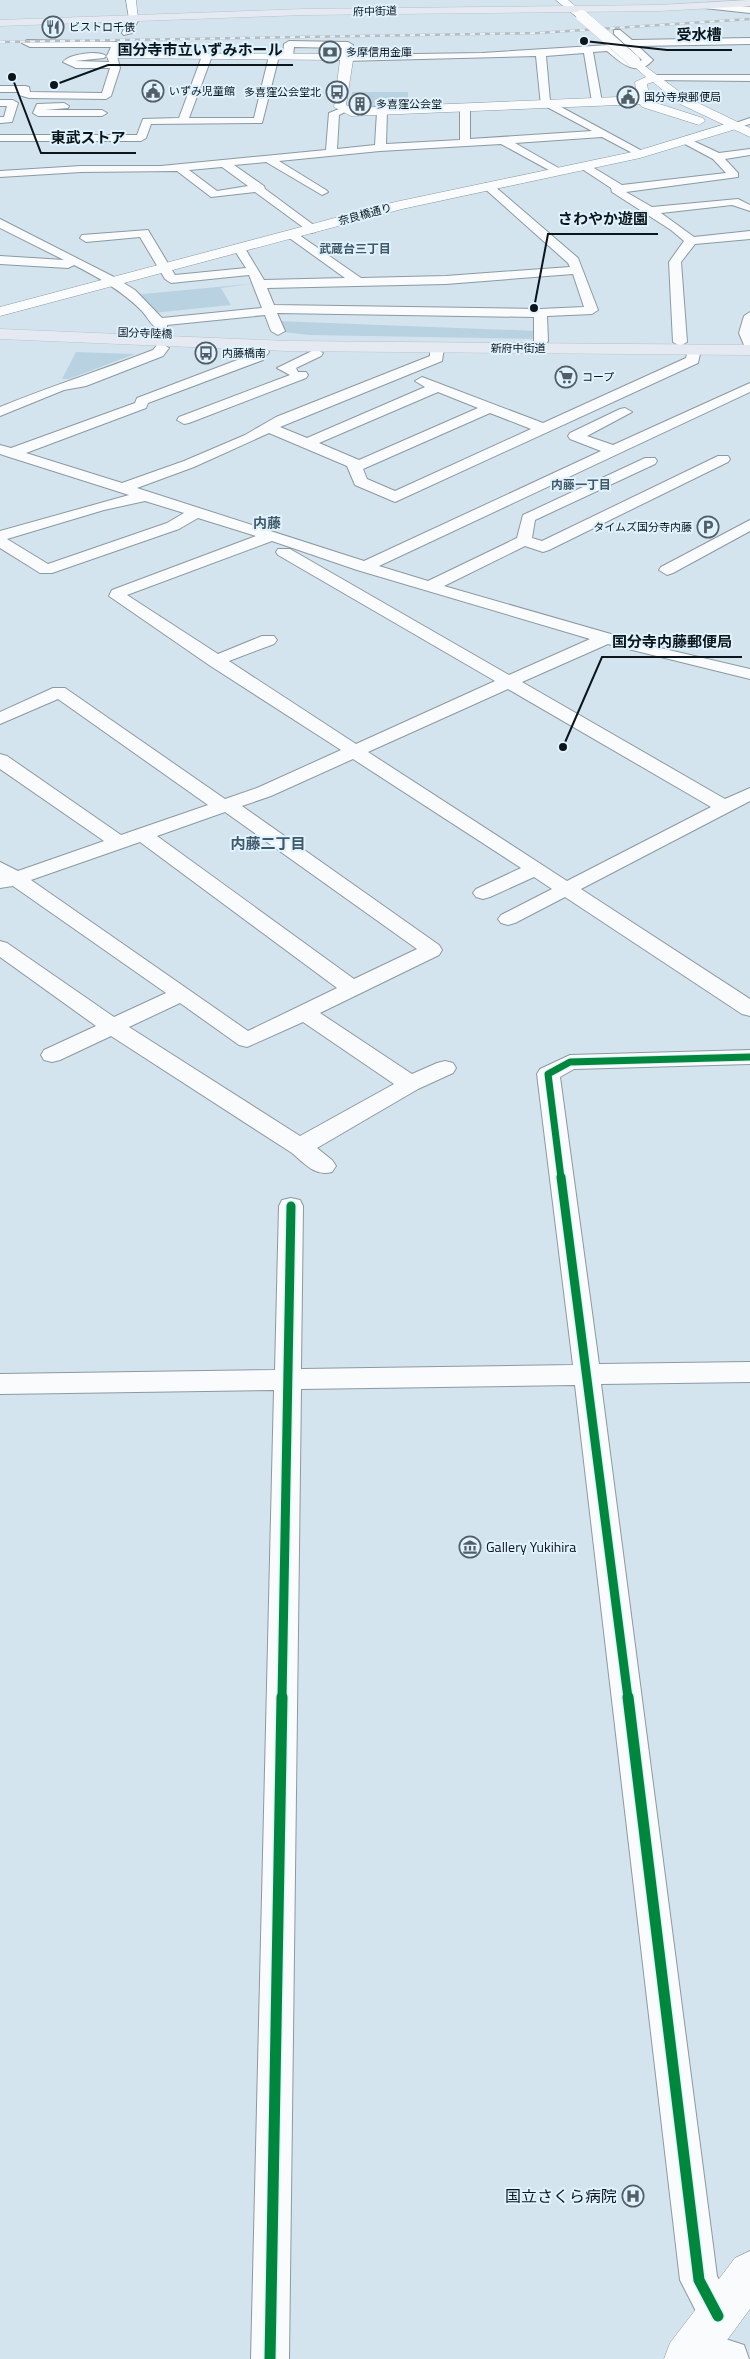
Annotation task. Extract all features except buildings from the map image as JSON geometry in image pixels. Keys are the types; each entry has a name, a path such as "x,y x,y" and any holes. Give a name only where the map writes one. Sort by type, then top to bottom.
{"main road":[{"name":"府中街道","path":"0,23 359,11 706,6 750,3"},
{"path":"0,320 161,324 284,338"},
{"name":"国分寺陸橋","path":"0,327 284,338"},
{"name":"国分寺陸橋","path":"0,334 284,338"},
{"name":"新府中街道","path":"284,338 680,342 750,345"},
{"name":"新府中街道","path":"284,338 437,348 694,349 750,345"},
{"path":"0,341 316,353 437,348"}],"street":[{"path":"128,33 134,18 131,0"},
{"path":"562,0 575,8 636,63 684,101 732,126 750,133"},
{"path":"706,6 750,10"},
{"path":"0,88 25,89 23,93 29,96 106,96 110,88 113,60 117,45 114,43 30,44 29,40 45,21"},
{"path":"617,32 627,41 646,58 646,63 626,64 598,38 627,41 750,41"},
{"path":"93,60 207,56 343,58 541,53 609,48"},
{"path":"588,50 597,102"},
{"path":"541,53 548,104"},
{"path":"183,121 207,56"},
{"path":"0,103 13,103 4,120 0,137 94,134 141,138 147,121 258,121 274,56"},
{"path":"343,58 347,60 340,107 344,110"},
{"path":"643,100 641,82 654,78 750,78"},
{"path":"331,153 327,137 334,114 344,110 382,112 643,100 653,107 712,125 732,126 750,121"},
{"path":"548,104 640,154"},
{"path":"41,106 104,109 38,113 41,106"},
{"path":"465,108 465,142"},
{"path":"380,148 382,112"},
{"name":"奈良橋通り","path":"0,312 400,205 640,154 732,126"},
{"path":"84,161 94,134"},
{"path":"0,174 84,161 185,164 224,163 380,148 602,134"},
{"path":"501,139 558,172"},
{"path":"585,167 620,188 734,176 717,156 687,141"},
{"path":"717,156 750,152"},
{"path":"268,159 322,192"},
{"path":"224,163 260,188 311,229"},
{"path":"185,164 215,195 260,188"},
{"path":"0,223 21,236 116,281 161,324 270,310 540,313 592,310 574,261 488,186"},
{"path":"620,188 616,190 675,227 691,241"},
{"path":"650,211 734,200 744,207 750,208"},
{"path":"0,260 78,264 94,255 84,234 144,233 171,279 254,271"},
{"path":"292,234 358,282"},
{"path":"0,235 21,236"},
{"path":"680,342 675,262 691,241 750,235"},
{"path":"239,248 254,271 284,338"},
{"path":"260,284 446,280 578,270"},
{"path":"540,313 541,341"},
{"path":"750,316 746,333 750,345"},
{"path":"0,412 60,387 81,383 158,353 162,348"},
{"path":"121,490 250,438 268,427 437,358 437,348"},
{"path":"268,427 354,463 360,482 396,497 542,428 693,360 694,349"},
{"path":"5,451 141,405 142,401 258,357 262,352"},
{"path":"184,420 306,378 284,368 316,353"},
{"path":"400,373 542,428"},
{"path":"363,567 750,387"},
{"path":"307,443 435,388"},
{"path":"355,467 489,408"},
{"path":"625,412 574,436 650,461 688,476"},
{"path":"5,451 142,497 429,587 606,638 750,674"},
{"path":"0,466 26,458"},
{"path":"429,587 524,540 543,546 723,459"},
{"path":"524,540 528,518 650,461"},
{"path":"0,536 101,506 142,497"},
{"path":"0,540 46,570 173,526 195,513"},
{"path":"667,570 750,525"},
{"path":"268,537 118,593 116,596 750,1008"},
{"path":"268,537 286,553 725,807"},
{"path":"5,877 118,842 264,792 355,753 606,638"},
{"path":"215,661 268,640"},
{"path":"0,719 59,692 432,950 247,1040 182,994 5,877"},
{"path":"0,760 118,842"},
{"path":"508,919 750,794"},
{"path":"142,834 352,988"},
{"path":"483,893 535,869"},
{"path":"0,947 113,1027 300,1148 324,1166"},
{"path":"52,1055 182,994"},
{"path":"305,1013 410,1084"},
{"path":"706,2348 614,1585 585,1374 548,1074 570,1062 750,1057"},
{"path":"300,1148 410,1084 445,1068"},
{"path":"270,2359 292,1206"},
{"path":"0,1384 750,1372"},
{"path":"706,2348 750,2273"}],"shaded area":[{"path":"352,92 408,92 408,107 370,108 371,102 351,102"},
{"path":"258,283 221,288 231,305 153,313 133,295"},
{"path":"277,321 539,331 539,339 310,335 282,332"},
{"path":"76,352 135,354 69,379 62,379"}],"railway":[{"path":"0,42 538,33 750,19"}],"cycle path":[{"path":"718,2316 699,2280 614,1585 548,1074 570,1062 750,1057"},
{"path":"270,2359 291,1206"}],"place":[{"name":"ビストロ千俵","path":"53,27"},
{"name":"受水槽","path":"584,41"},
{"name":"多摩信用金庫","path":"330,52"},
{"name":"東武ストア","path":"12,77"},
{"name":"国分寺市立いずみホール","path":"54,85"},
{"name":"いずみ児童館","path":"153,91"},
{"name":"多喜窪公会堂北","path":"337,92"},
{"name":"国分寺泉郵便局","path":"628,97"},
{"name":"多喜窪公会堂","path":"360,104"},
{"name":"さわやか遊園","path":"534,308"},
{"name":"内藤橋南","path":"206,353"},
{"name":"コープ","path":"566,377"},
{"name":"タイムズ国分寺内藤","path":"708,527"},
{"name":"国分寺内藤郵便局","path":"563,747"},
{"name":"Gallery Yukihira","path":"470,1547"},
{"name":"国立さくら病院","path":"633,2196"}],"district":[{"name":"武蔵台三丁目","path":"355,249"},
{"name":"内藤一丁目","path":"581,485"},
{"name":"内藤","path":"267,523"},
{"name":"内藤二丁目","path":"268,844"}]}
